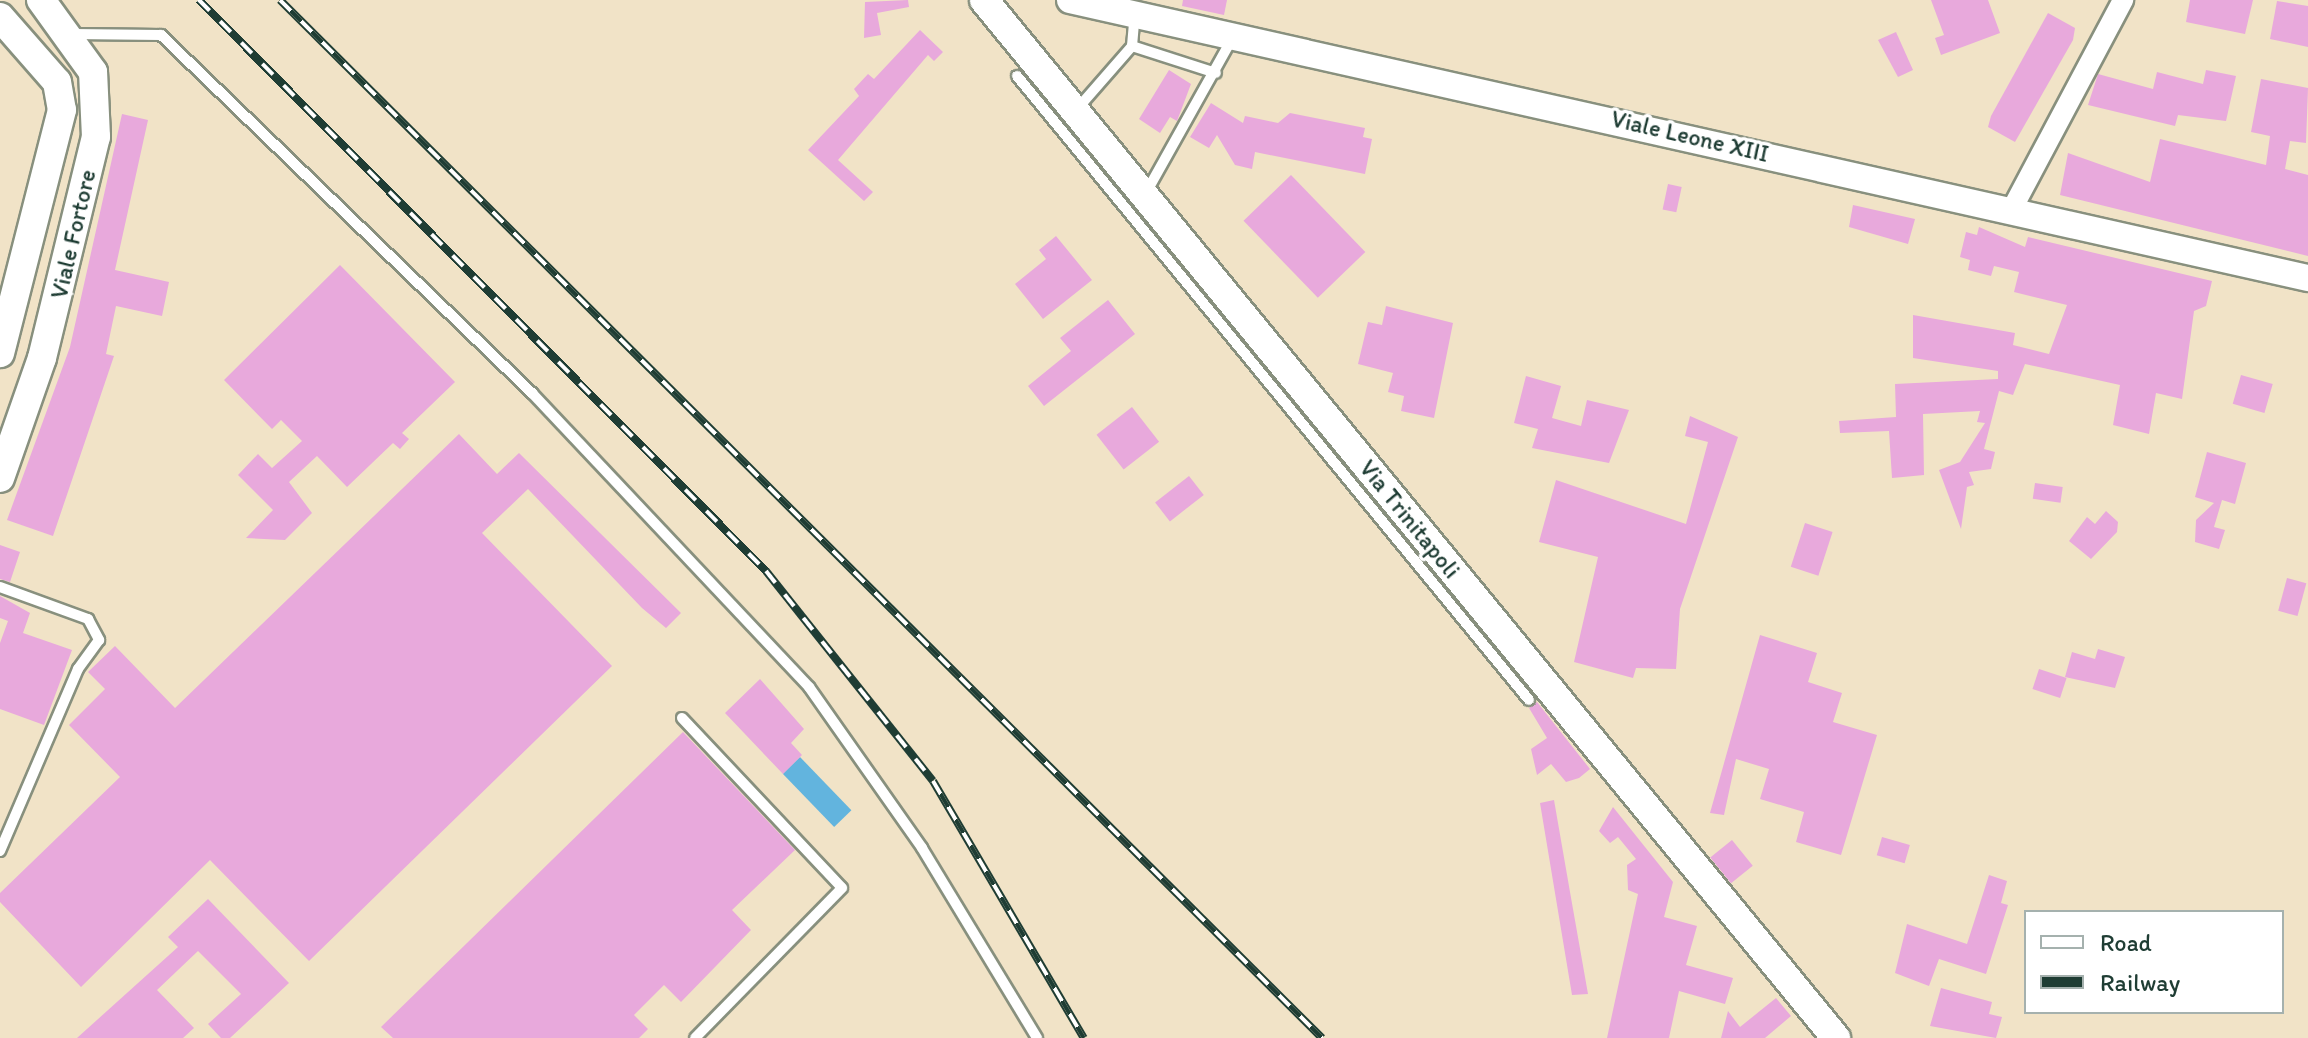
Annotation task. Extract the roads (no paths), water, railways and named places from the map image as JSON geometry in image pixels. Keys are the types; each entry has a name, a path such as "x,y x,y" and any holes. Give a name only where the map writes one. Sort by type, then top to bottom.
{"main road":[{"name":"Viale Fortore","path":"0,478 42,358 96,137 93,72 70,34 41,0"},
{"name":"Via Trinitapoli","path":"984,0 1078,108 1088,141 1147,191 1161,229 1398,522 1836,1038"},
{"name":"Viale Fortore","path":"0,17 57,82 62,110 2,338"},
{"path":"2,338 42,358"}],"street":[{"name":"Viale Leone XIII","path":"1070,0 1135,12 2308,278"},
{"path":"2012,209 2123,0"}],"lane":[{"path":"1078,108 1132,46 1135,12"},
{"path":"70,34 161,35 532,393 809,687 922,848 1037,1038"},
{"path":"1147,191 1235,35"},
{"path":"1132,46 1216,73"},
{"path":"1017,76 1088,141 1161,229"},
{"path":"1398,522 1529,700"},
{"path":"0,587 88,619 99,632 0,851"},
{"path":"682,718 842,888 695,1038"}],"water":[{"path":"800,757 851,810 834,827 783,774"}],"railway":[{"path":"199,0 766,571 933,781 1084,1038"},
{"path":"280,0 1322,1038"}]}
